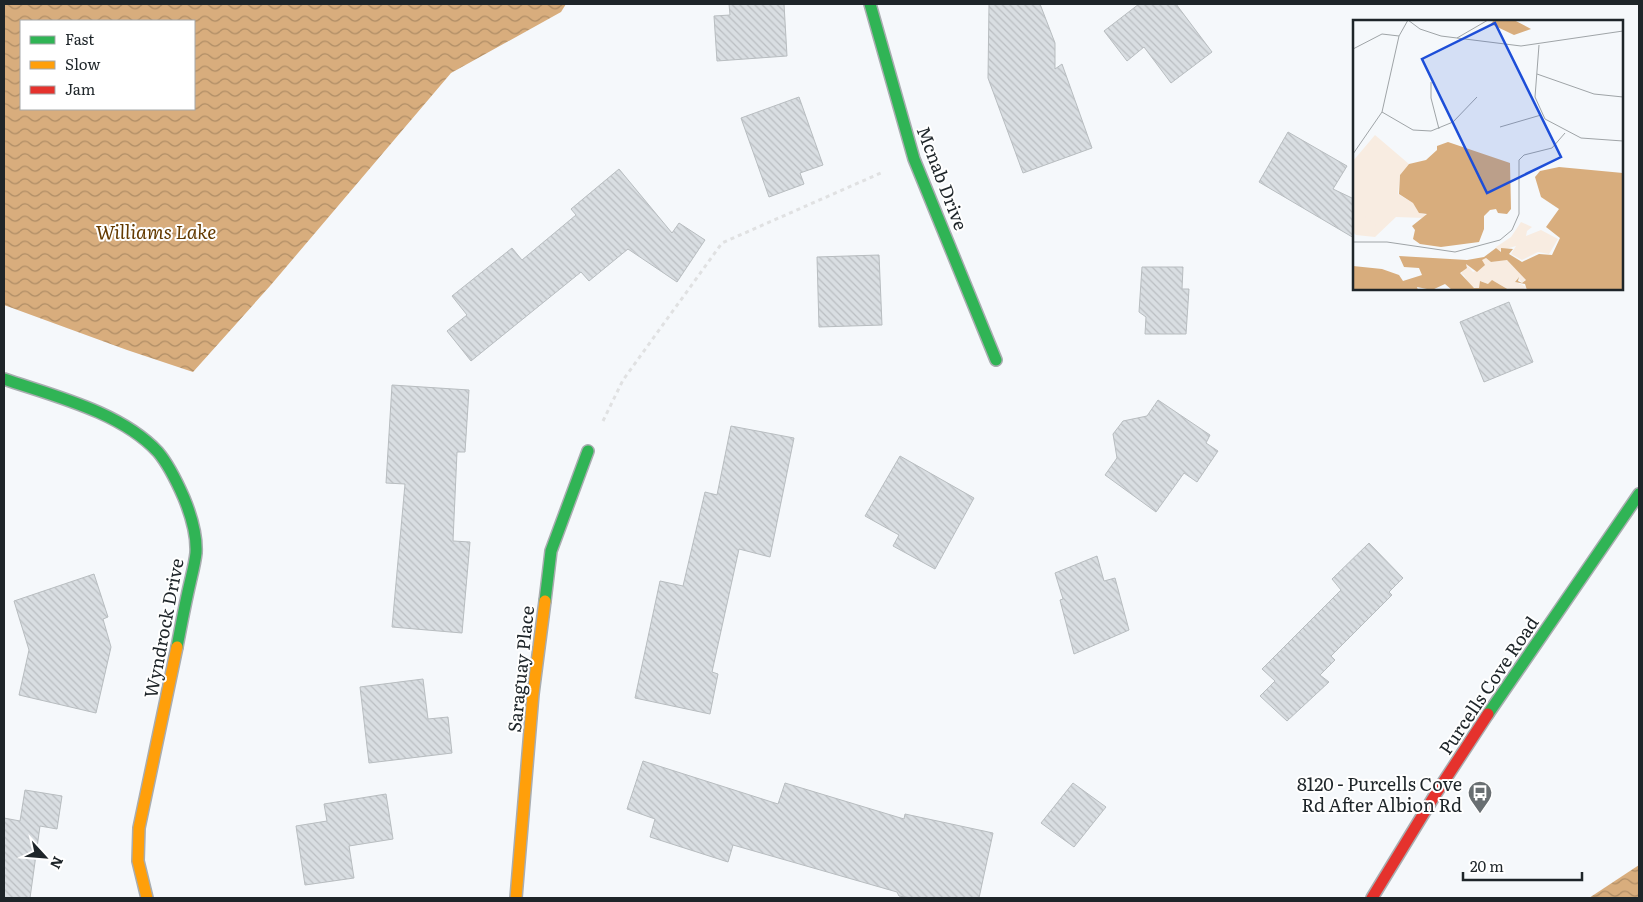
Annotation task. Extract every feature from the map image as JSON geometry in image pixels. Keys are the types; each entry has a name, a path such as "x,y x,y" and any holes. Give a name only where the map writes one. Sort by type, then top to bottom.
{"street":[{"name":"Mcnab Drive","path":"870,4 914,158 996,360"},
{"name":"Wyndrock Drive","path":"4,379 103,415 135,434 157,451 175,478 190,512 196,553 139,828 138,861 147,898"},
{"name":"Saraguay Place","path":"516,898 533,694 551,551 588,451"},
{"name":"Purcells Cove Road","path":"1372,898 1402,845 1639,494"}],"path":[{"path":"588,451 623,380 722,243 914,158"}],"water":[{"name":"Williams Lake","path":"4,4 566,4 561,12 451,73 270,286 193,372 4,305"},
{"path":"1639,865 1639,898 1589,898"}],"building":[{"path":"729,4 784,4 787,56 717,61 714,16 730,15"},
{"path":"989,4 1040,4 1055,43 1055,69 1062,64 1092,148 1023,173 988,78"},
{"path":"1139,4 1176,4 1212,52 1171,83 1144,47 1127,61 1104,31"},
{"path":"799,97 823,165 800,173 804,184 769,197 741,118"},
{"path":"1288,132 1347,166 1333,189 1353,199 1353,237 1259,182"},
{"path":"619,169 672,233 679,223 705,240 677,282 628,249 589,281 581,272 471,361 447,331 467,315 452,296 512,248 522,260 576,215 571,209"},
{"path":"879,255 882,325 819,327 817,257"},
{"path":"1142,267 1183,267 1182,289 1189,289 1186,334 1145,334 1146,317 1139,312"},
{"path":"1509,302 1533,362 1484,382 1460,322"},
{"path":"392,385 469,390 465,452 457,452 453,541 470,542 462,633 392,627 405,484 386,483"},
{"path":"1158,400 1210,435 1206,443 1218,451 1197,482 1184,473 1156,512 1105,475 1117,458 1113,434 1123,421 1147,416"},
{"path":"731,426 794,438 770,557 739,549 712,672 718,674 710,714 635,698 660,581 683,586 705,492 717,495"},
{"path":"900,456 974,498 935,569 893,546 899,535 865,516"},
{"path":"1369,543 1403,578 1389,592 1392,595 1331,656 1335,660 1320,675 1329,682 1287,721 1260,696 1275,681 1262,669 1341,590 1332,579"},
{"path":"1097,556 1104,581 1115,578 1129,630 1074,654 1060,600 1063,599 1055,573"},
{"path":"94,574 108,617 103,619 111,647 96,713 19,695 29,650 14,601"},
{"path":"423,679 428,719 448,717 452,753 369,763 360,687"},
{"path":"643,761 778,804 785,783 904,819 905,814 993,833 979,898 911,898 899,896 897,892 733,845 728,862 650,837 655,819 627,809"},
{"path":"1073,783 1106,807 1074,847 1041,823"},
{"path":"25,790 62,796 57,829 40,826 30,898 4,898 4,818 20,821"},
{"path":"386,794 393,839 349,846 354,878 305,885 296,826 327,821 324,804"}],"traffic: fast":[{"path":"870,4 914,159 996,360"},
{"path":"4,379 65,399 106,416 143,438 166,462 187,505 196,539 195,561 177,647"},
{"path":"545,601 551,551 588,451"},
{"path":"1488,714 1639,494"}],"traffic: slow":[{"path":"516,898 533,694 545,601"},
{"path":"147,898 138,861 139,828 177,647"}],"traffic: jam":[{"path":"1372,898 1435,795 1488,714"}],"place":[{"name":"8120 - Purcells Cove Rd After Albion Rd","path":"1480,814"}]}
